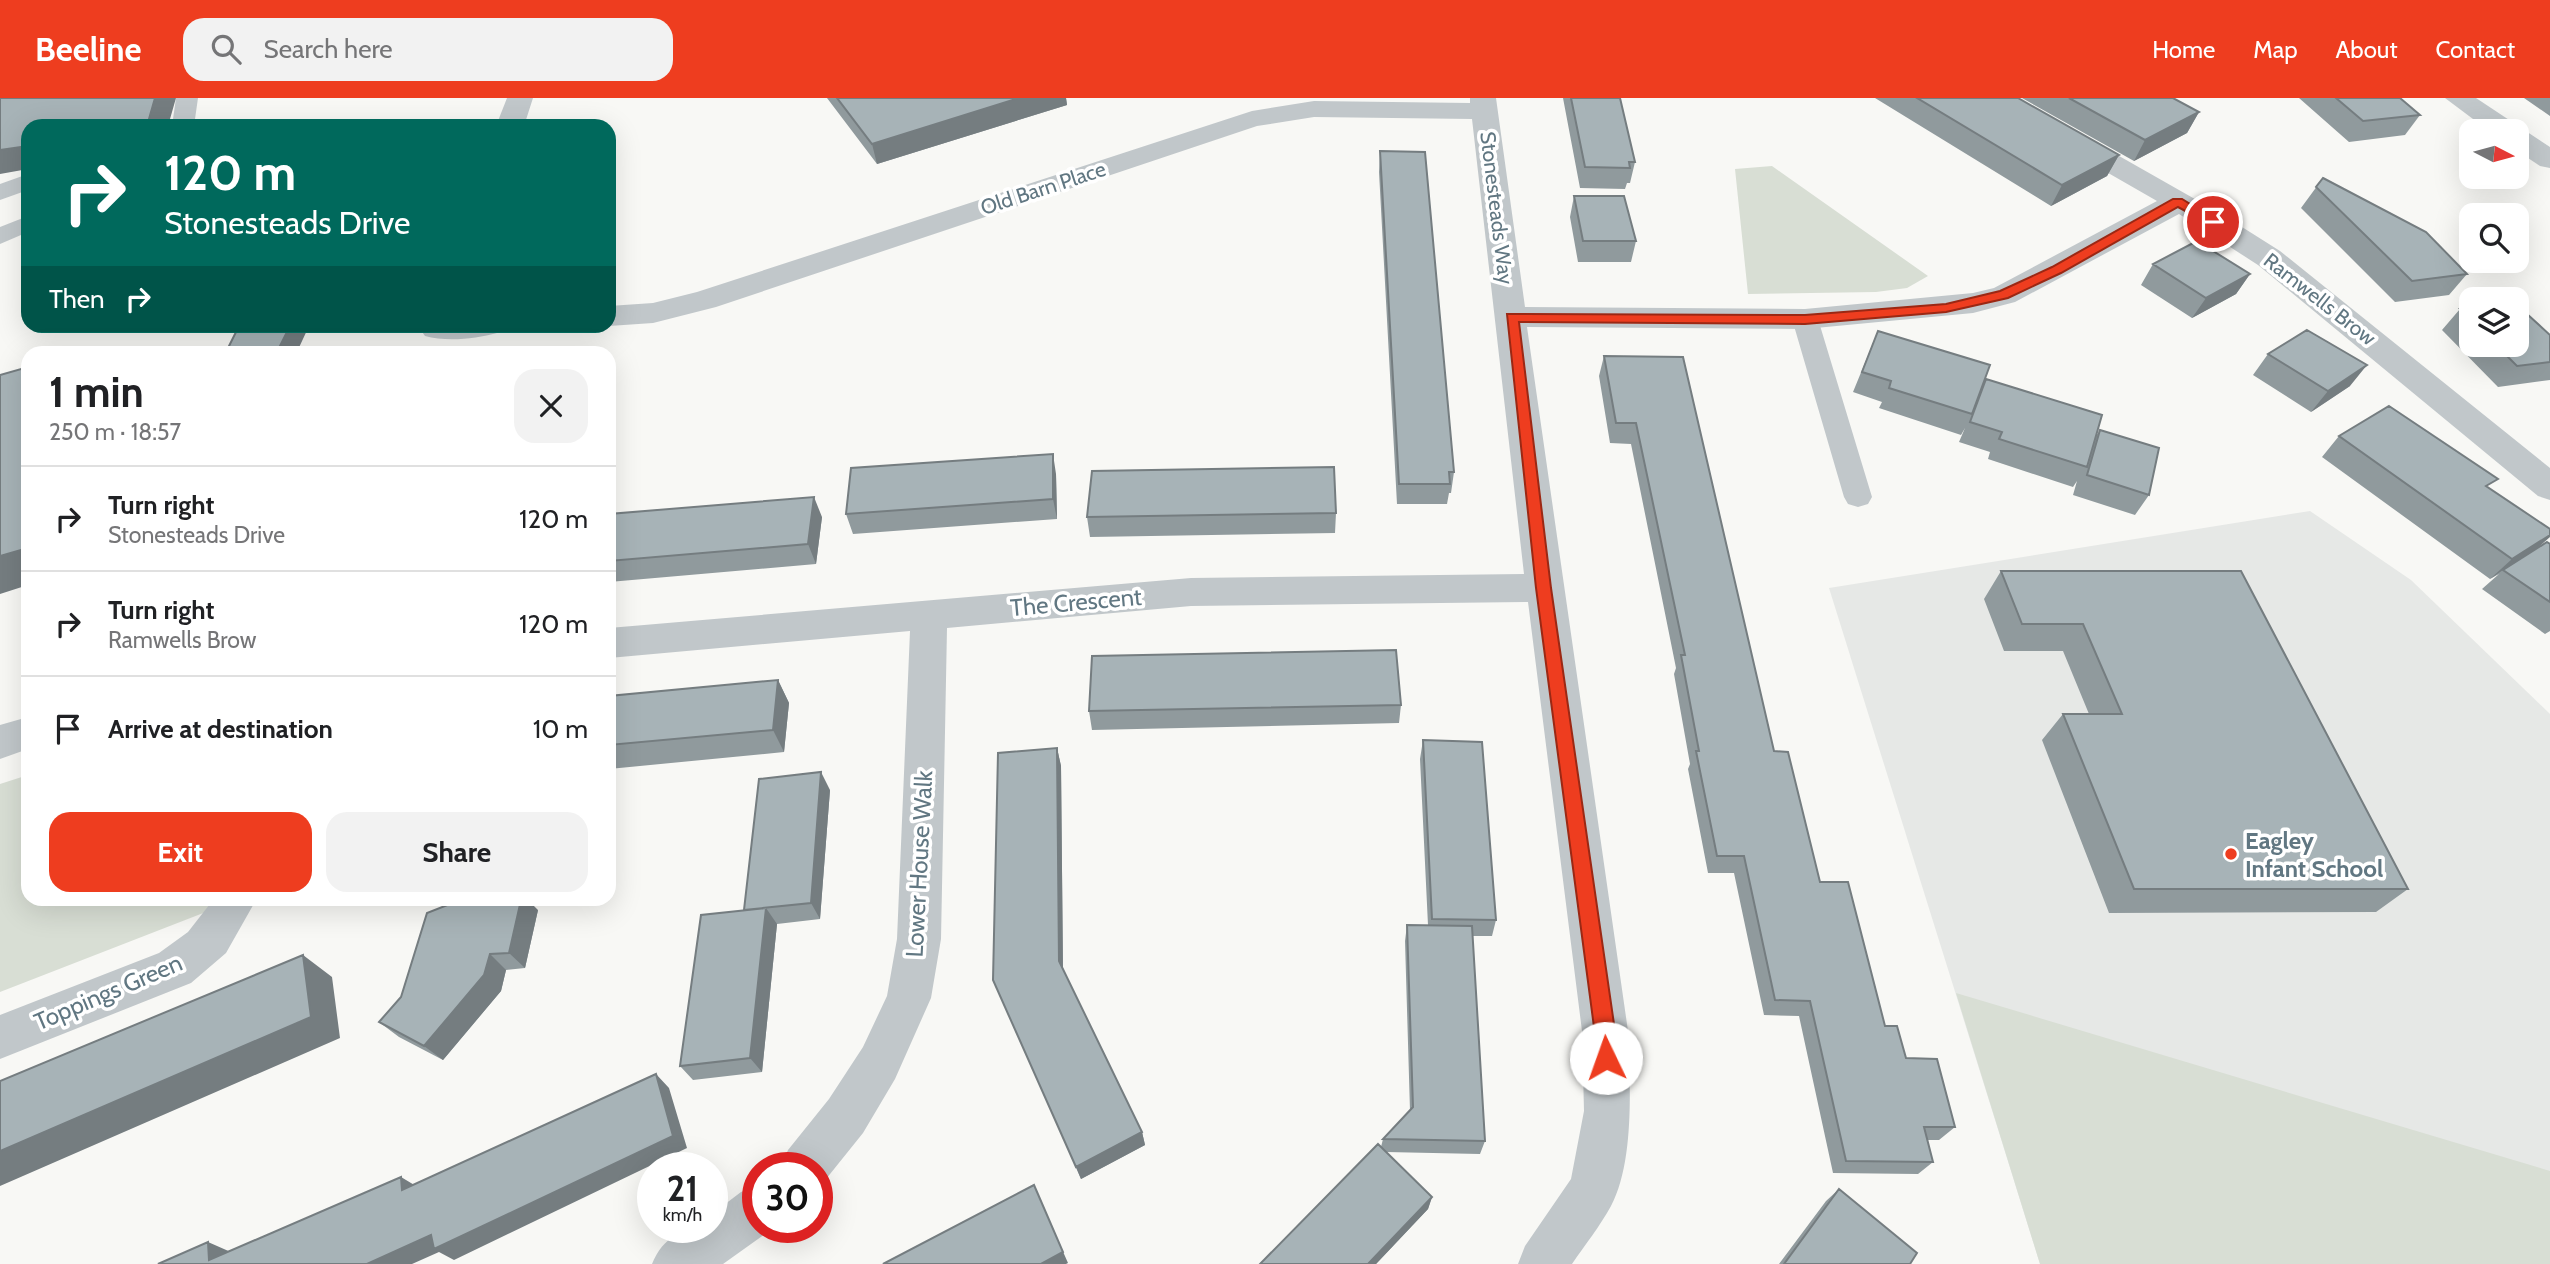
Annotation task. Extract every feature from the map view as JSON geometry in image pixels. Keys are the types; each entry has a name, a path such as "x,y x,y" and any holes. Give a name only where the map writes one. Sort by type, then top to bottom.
{"street":[{"path":"512,119 520,98"},
{"name":"Ramwells Brow","path":"1997,98 2178,202 2269,258 2550,487"},
{"path":"2458,98 2489,119"},
{"name":"Old Barn Place","path":"616,316 653,313 705,300 1252,119 1314,109 1484,105"},
{"name":"Stonesteads Way","path":"1484,105 1544,588 1605,1031 1608,1111 1594,1188 1543,1264"},
{"path":"2529,146 2550,160"},
{"path":"1512,317 1805,319 1946,308 2004,295 2056,270 2178,202"},
{"name":"The Crescent","path":"616,642 1191,592 1544,588"},
{"name":"Lower House Walk","path":"817,1152 846,1116 879,1063 909,998 919,939 929,614"},
{"path":"0,742 21,735"},
{"name":"Toppings Green","path":"0,1037 175,968 212,940 232,906"},
{"path":"677,1264 742,1222"}],"lane":[{"path":"184,119 187,98"},
{"path":"0,193 21,184"},
{"path":"0,236 21,226"},
{"path":"1805,319 1858,497"}],"shaded area":[{"path":"1772,166 1928,276 1907,288 1876,292 1748,294 1735,169"},
{"name":"Eagley Infant School","path":"2310,511 2411,580 2550,714 2550,1264 2040,1264 1829,588"},
{"path":"21,777 21,906 213,906 211,910 0,992 0,784"},
{"path":"1956,993 2550,1171 2550,1264 2040,1264"}],"building":[{"path":"0,98 155,98 149,119 21,119 21,147 0,150"},
{"path":"837,98 1019,98 872,144"},
{"path":"1571,98 1620,98 1635,162 1629,162 1630,168 1585,167"},
{"path":"1917,98 2018,98 2119,155 2062,185"},
{"path":"2069,98 2173,98 2199,112 2145,140"},
{"path":"2336,98 2400,98 2420,115 2363,121"},
{"path":"1380,151 1425,152 1454,472 1449,472 1450,484 1399,484"},
{"path":"2323,178 2426,232 2459,266 2459,273 2467,274 2412,281 2316,187"},
{"path":"1574,196 1624,196 1636,241 1583,241"},
{"path":"2197,241 2250,274 2206,298 2153,264"},
{"path":"2529,316 2550,335 2550,362 2517,366 2508,357 2529,357"},
{"path":"2307,330 2367,365 2328,391 2268,354"},
{"path":"1878,331 1990,365 1972,414 1889,388 1891,381 1862,372"},
{"path":"236,333 286,333 280,346 229,346"},
{"path":"1604,356 1683,357 1774,751 1788,752 1820,882 1848,882 1885,1026 1897,1026 1906,1058 1937,1059 1955,1127 1924,1127 1933,1162 1846,1161 1810,1001 1775,1000 1744,856 1717,856 1696,751 1699,751 1681,655 1685,655 1636,423 1616,423"},
{"path":"21,369 21,550 0,556 0,375"},
{"path":"1986,379 2102,415 2087,467 1999,439 2002,432 1970,422"},
{"path":"2389,406 2498,479 2486,486 2550,529 2550,535 2512,559 2339,436"},
{"path":"2100,430 2159,448 2149,495 2087,475"},
{"path":"1053,454 1053,499 846,514 851,468"},
{"path":"1334,467 1336,513 1087,517 1092,471"},
{"path":"814,497 808,544 616,560 616,513"},
{"path":"2547,542 2550,544 2550,602 2503,570"},
{"path":"2001,571 2241,571 2408,889 2134,889 2063,714 2122,714 2083,624 2022,624"},
{"path":"1396,650 1401,705 1089,711 1092,656"},
{"path":"778,680 773,730 616,744 616,695"},
{"path":"1423,740 1482,742 1496,920 1432,919"},
{"path":"1057,748 1059,961 1142,1132 1076,1167 993,980 998,753"},
{"path":"821,772 811,903 744,910 759,779"},
{"path":"445,906 520,906 509,953 490,954 484,975 424,1046 379,1022 401,997 427,913"},
{"path":"766,908 750,1058 680,1066 701,915"},
{"path":"1407,925 1472,926 1485,1141 1383,1139 1413,1107"},
{"path":"303,955 311,1017 0,1151 0,1081"},
{"path":"656,1074 673,1136 434,1249 431,1235 367,1264 158,1264 208,1242 209,1260 401,1177 402,1190"},
{"path":"1378,1144 1432,1197 1368,1264 1260,1264"},
{"path":"1034,1185 1063,1252 1041,1264 883,1264"},
{"path":"1839,1189 1917,1253 1910,1264 1784,1264"}],"place":[{"name":"Eagley Infant School","path":"2231,854"}],"route":[{"path":"1606,1058 1605,1031 1544,588 1512,317 1805,319 1946,308 2004,295 2056,270 2178,202 2213,222"}]}
